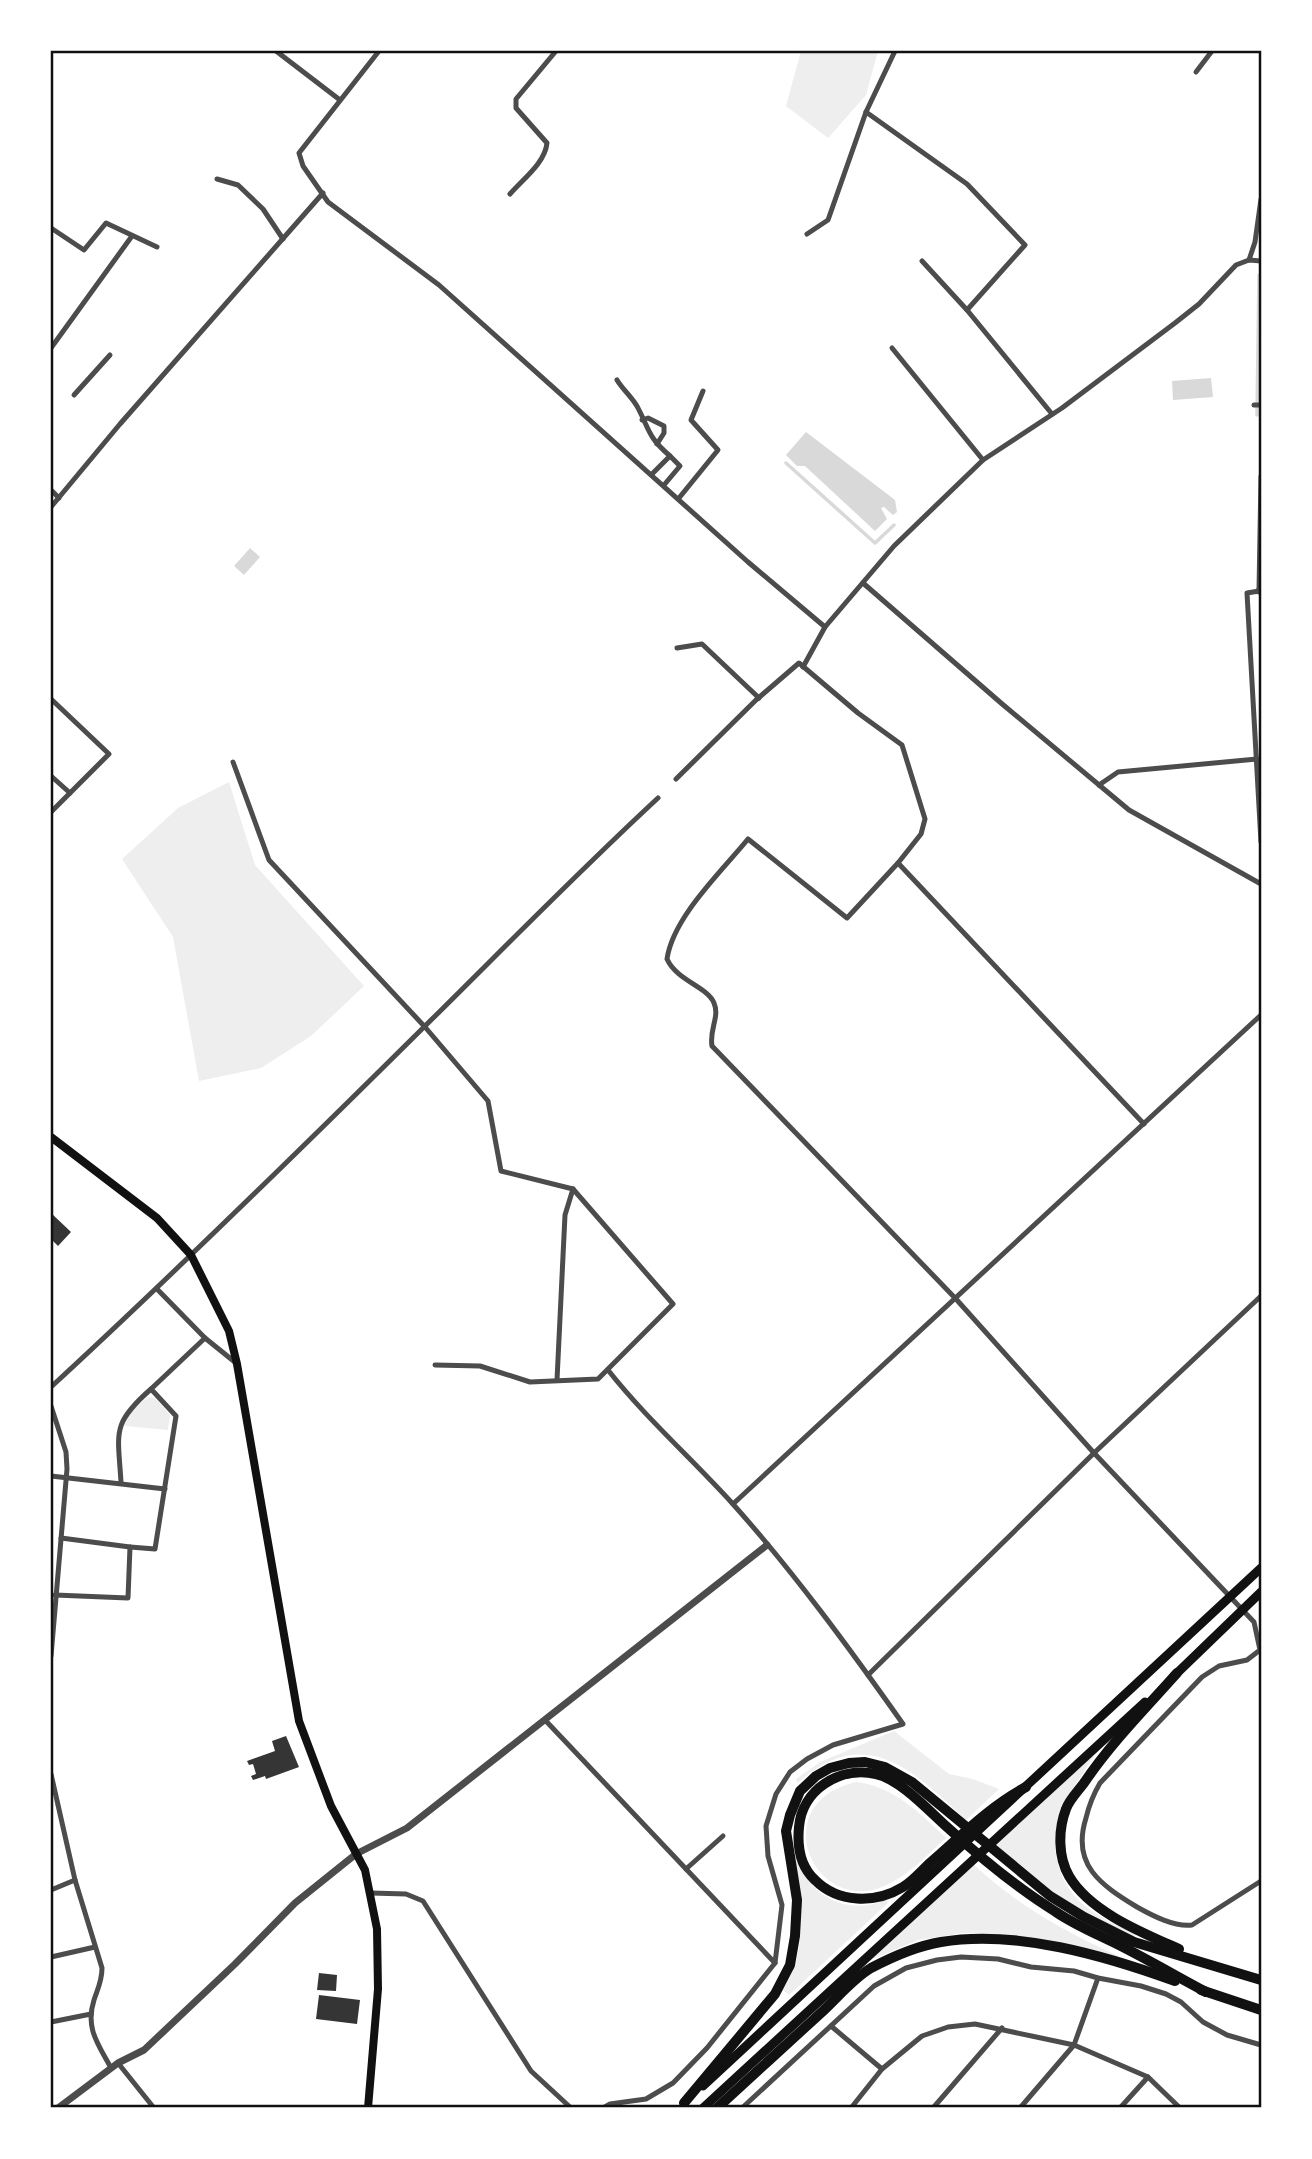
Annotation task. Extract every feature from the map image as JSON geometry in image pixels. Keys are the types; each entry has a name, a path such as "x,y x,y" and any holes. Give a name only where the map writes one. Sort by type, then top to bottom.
{"highway":[{"path":"1177,1673 1098,1762 1066,1808 1060,1835 1062,1856 1069,1876 1105,1911 1131,1927 1214,1966"},
{"path":"681,2106 775,1994 790,1965 797,1900 786,1831 800,1791 816,1776 830,1768 865,1762 885,1767 912,1782 1050,1896 1084,1917 1134,1942 1261,1980"},
{"path":"1026,1787 1003,1799 903,1887 870,1899 834,1895 820,1885 804,1866 798,1838 799,1821 807,1799 825,1781 850,1773 876,1774 900,1786 947,1827 992,1867 1057,1913 1206,1992"},
{"path":"717,2108 868,1969 939,1942 966,1939 1003,1940 1062,1948 1114,1959 1261,2010"}],"main road":[{"path":"51,1137 157,1218 191,1255 229,1331 299,1721 331,1806 365,1870 371,1893 377,1929 378,1989 368,2108"},
{"path":"681,2106 1261,1568"},
{"path":"703,2108 1177,1673 1261,1591"}],"street":[{"path":"276,51 340,100"},
{"path":"379,51 299,153 303,166 328,202 439,285 748,562 825,626"},
{"path":"510,194 541,160 547,143 516,108 516,99 556,51"},
{"path":"807,234 828,220 866,111 895,51"},
{"path":"1196,72 1212,51"},
{"path":"866,111 967,184 1025,245 967,310"},
{"path":"217,179 238,185 263,209 283,239"},
{"path":"51,507 120,424 323,193"},
{"path":"1249,260 1255,242 1261,199"},
{"path":"51,240 54,230 84,250 106,223 157,247"},
{"path":"51,348 132,236"},
{"path":"803,667 825,626 894,547 983,460 1052,414 1183,316 1236,265 1249,260 1261,261"},
{"path":"922,261 967,310 1052,414"},
{"path":"892,348 983,460"},
{"path":"74,395 110,355"},
{"path":"617,380 638,408 657,444 680,466 664,485"},
{"path":"679,498 718,450 691,420 703,391"},
{"path":"642,420 648,418 664,426 664,433 657,444"},
{"path":"652,474 670,456"},
{"path":"1261,476 1260,591 1247,593 1261,842"},
{"path":"51,490 59,498"},
{"path":"863,583 1129,810 1261,884"},
{"path":"677,648 702,644 759,698"},
{"path":"676,779 799,663 902,746 925,819 921,834 847,918 748,839 692,904 669,948 667,958 676,973 713,999 717,1012 710,1034 712,1046 956,1300 1094,1453 1254,1622 1260,1650 1247,1660 1219,1666 1202,1677 1100,1783 1092,1796 1083,1827 1082,1847 1086,1863 1112,1892 1146,1912 1181,1926 1192,1925 1261,1881"},
{"path":"51,699 108,754 51,812"},
{"path":"1099,785 1118,772 1257,759"},
{"path":"233,762 269,860 425,1027 488,1101 501,1171 573,1189 673,1304 598,1379 530,1382 480,1366 435,1365"},
{"path":"51,776 70,793"},
{"path":"51,1387 157,1289 425,1027 572,878 658,798"},
{"path":"898,863 1144,1124"},
{"path":"733,1504 1261,1015"},
{"path":"557,1380 565,1215 573,1189"},
{"path":"157,1289 205,1338 237,1364"},
{"path":"868,1675 1094,1453 1261,1296"},
{"path":"121,1482 118,1438 122,1420 130,1407 205,1338"},
{"path":"603,2108 610,2104 646,2099 673,2083 707,2048 775,1963 782,1905 768,1856 766,1826 776,1794 790,1772 833,1745 903,1724 868,1675 733,1504 608,1370"},
{"path":"61,1538 156,1549 176,1416 151,1389"},
{"path":"51,1406 66,1452 51,1656"},
{"path":"51,1476 164,1489"},
{"path":"58,2108 118,2063 144,2050 235,1965 295,1903 356,1854 407,1828 767,1545"},
{"path":"55,1595 128,1598 130,1547"},
{"path":"545,1720 775,1963"},
{"path":"51,1774 75,1881 102,1968 102,1983 91,2014 90,2027 111,2068"},
{"path":"685,1869 723,1836"},
{"path":"51,1890 75,1881"},
{"path":"371,1893 406,1894 423,1901 531,2071 571,2108"},
{"path":"51,1957 95,1948"},
{"path":"742,2108 874,1986 906,1969 937,1960 961,1957 998,1959 1031,1967 1074,1971 1141,1986 1181,2002 1203,2022 1227,2035 1261,2045"},
{"path":"1020,2108 1074,2045 1098,1978"},
{"path":"51,2022 91,2014"},
{"path":"851,2108 882,2069 922,2036 947,2027 975,2024 1074,2045 1148,2077 1180,2108"},
{"path":"831,2026 882,2069"},
{"path":"933,2108 1002,2028"},
{"path":"118,2063 154,2108"},
{"path":"1120,2108 1148,2077"}],"shaded area":[{"path":"801,51 878,51 866,95 828,138 786,106"},
{"path":"1211,378 1213,397 1173,400 1172,381"},
{"path":"806,432 895,500 897,512 893,515 884,507 881,508 887,519 875,531 805,466 797,466 786,455"},
{"path":"250,548 260,557 244,575 234,566"},
{"path":"229,782 255,865 364,986 311,1036 261,1068 199,1081 173,937 122,859 178,808"},
{"path":"148,1397 155,1398 170,1415 168,1430 125,1426 128,1414"},
{"path":"894,1731 949,1774 973,1779 999,1789 966,1820 908,1771 888,1760 867,1755 845,1756 822,1765 798,1783 796,1779 820,1762"},
{"path":"1094,1756 1061,1812 1055,1850 1062,1875 1075,1897 1103,1918 1136,1935 1134,1936 1086,1914 1047,1891 992,1846 1086,1760"},
{"path":"856,1782 894,1795 916,1810 946,1838 900,1878 882,1887 857,1891 836,1885 819,1871 809,1852 806,1832 812,1811 828,1794"},
{"path":"795,1854 809,1881 830,1899 857,1906 886,1900 888,1903 789,1995 783,1990 797,1958 801,1924"},
{"path":"973,1864 1010,1895 1049,1921 1135,1963 992,1934 963,1933 918,1940 871,1960"}],"building":[{"path":"51,1213 71,1232 58,1246 51,1239"},
{"path":"286,1736 299,1767 266,1779 265,1776 253,1780 251,1776 256,1774 253,1764 249,1765 247,1761 275,1751 272,1741"},
{"path":"319,1973 337,1975 336,1991 317,1990"},
{"path":"319,1995 360,2000 357,2024 316,2019"}],"waterway":[{"path":"1257,415 1259,275"},
{"path":"786,463 875,543 894,525"}]}
